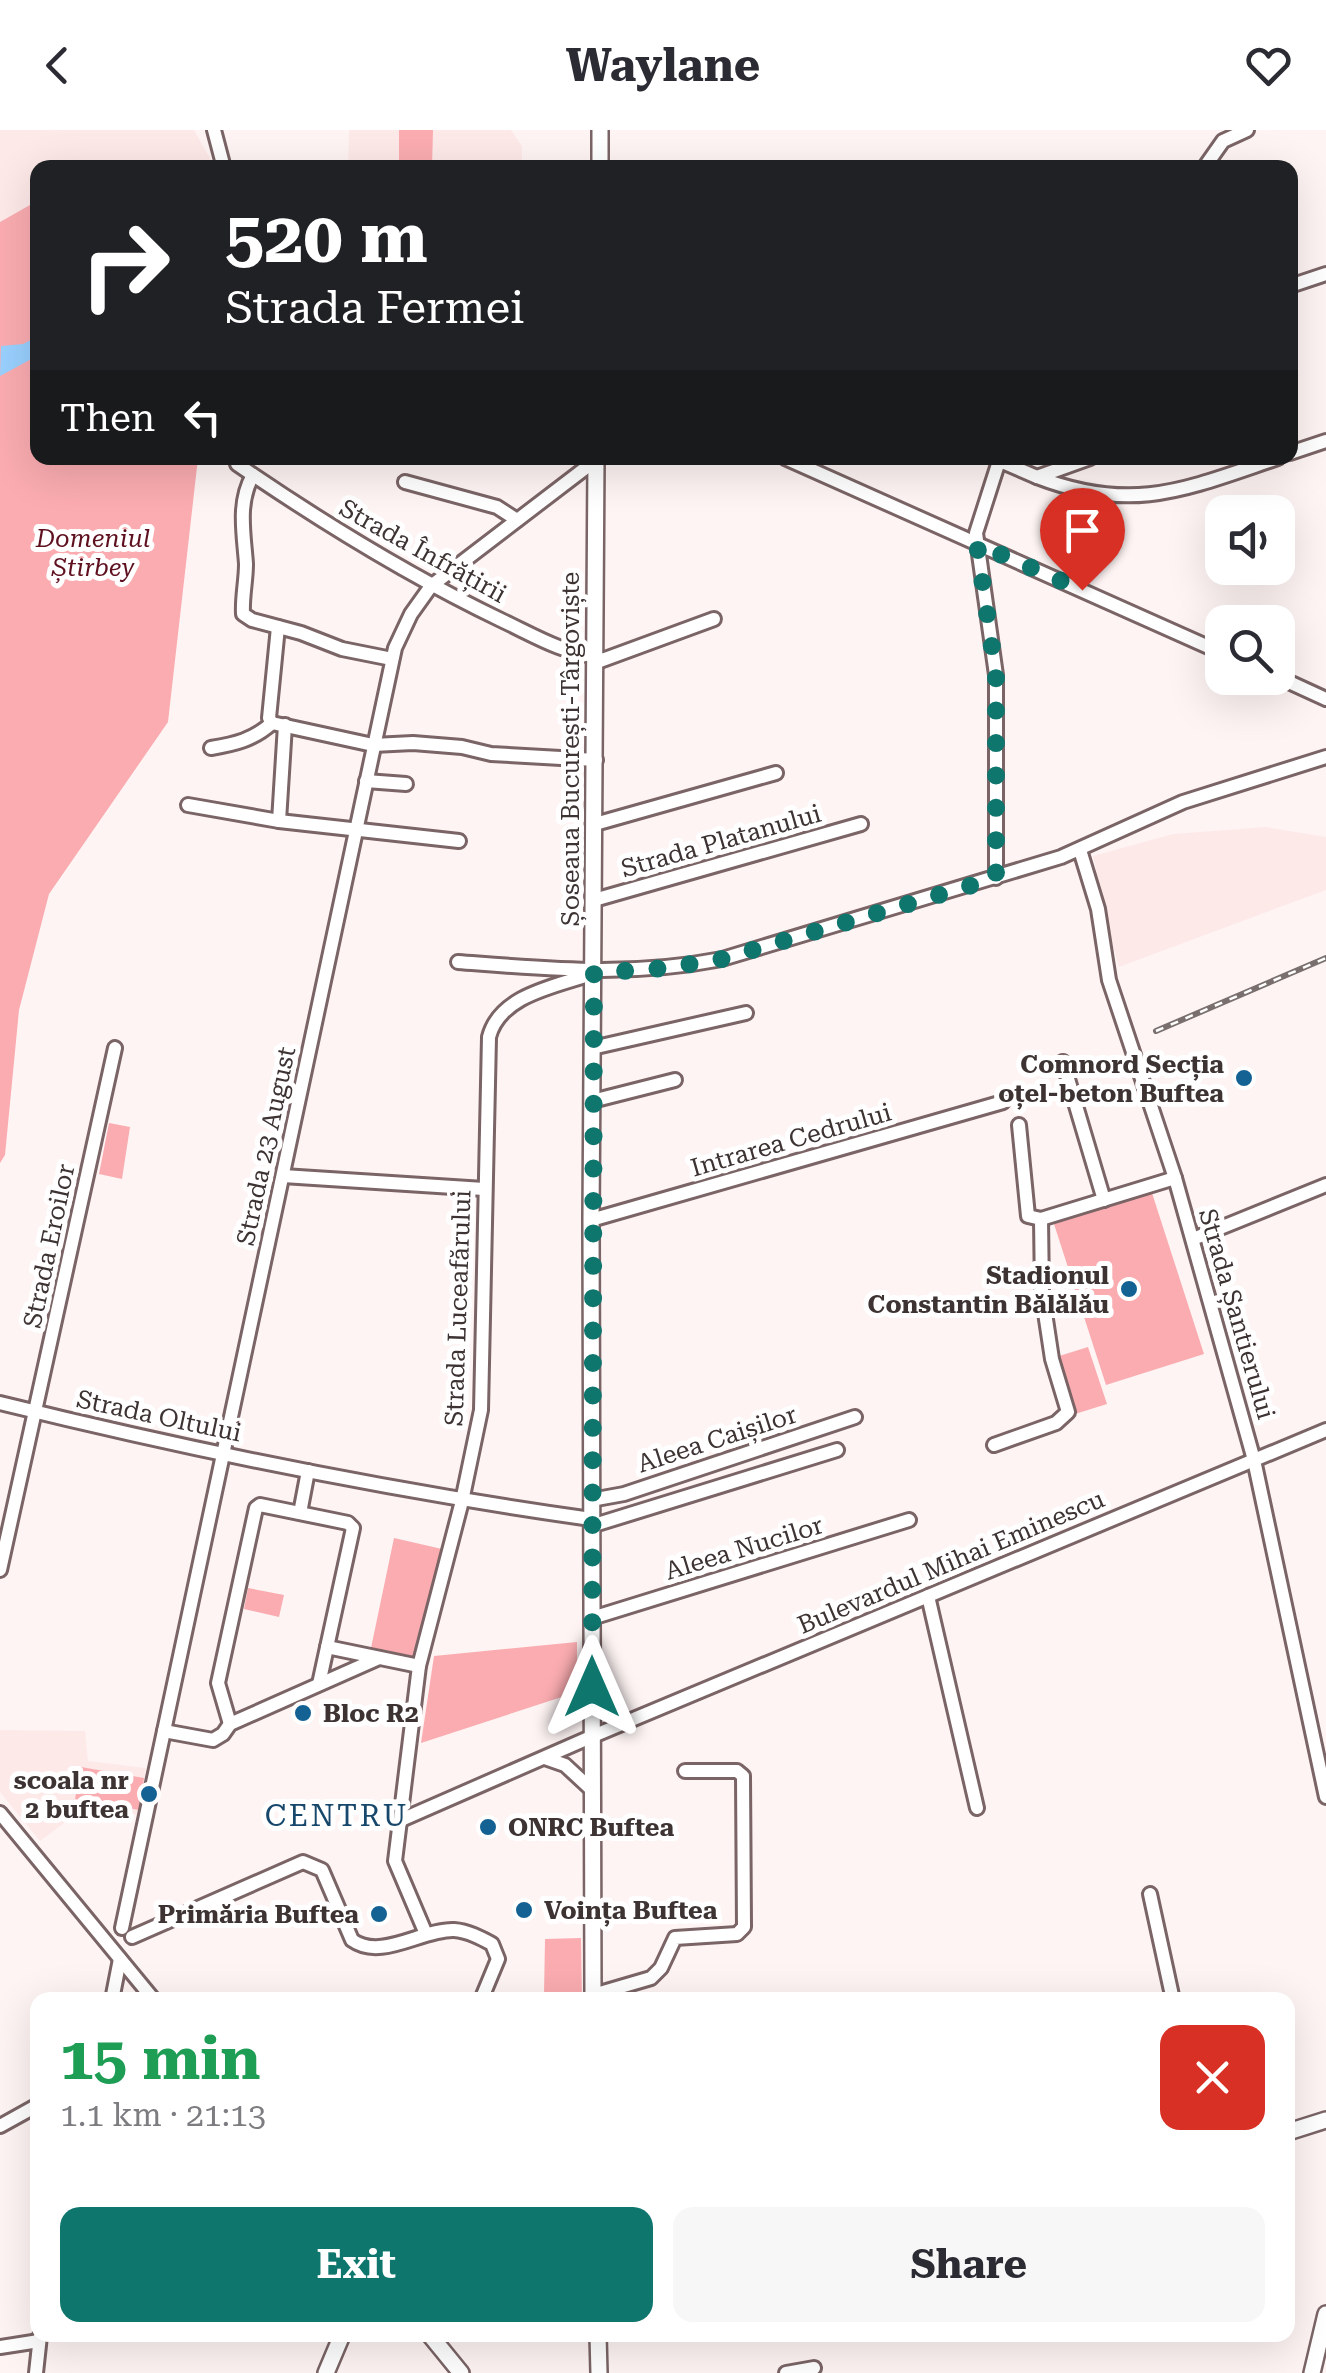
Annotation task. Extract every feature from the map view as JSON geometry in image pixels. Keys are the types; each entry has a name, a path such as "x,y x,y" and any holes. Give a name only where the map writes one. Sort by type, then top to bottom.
{"main road":[{"path":"600,130 600,160"},
{"name":"Șoseaua București-Târgoviște","path":"593,1992 591,1220 596,465"},
{"path":"1295,2130 1326,2120"},
{"path":"1312,2373 1326,2314"},
{"path":"326,2373 339,2342"},
{"path":"436,2342 461,2373"},
{"path":"598,2342 599,2373"}],"street":[{"path":"214,130 222,160"},
{"path":"1210,160 1223,141 1247,130"},
{"path":"1298,283 1326,274"},
{"path":"1298,450 1326,441"},
{"name":"Strada Înfrățirii","path":"238,465 342,534 430,586 542,639 597,659"},
{"name":"Strada 23 August","path":"114,1992 120,1959 132,1945 127,1933 164,1732 392,659 402,629 430,586 589,465"},
{"path":"801,465 1205,645"},
{"path":"996,878 996,675 976,533 998,465"},
{"path":"1012,465 1092,494 1154,495 1257,465"},
{"path":"1037,477 1070,465"},
{"path":"253,475 243,510 246,566 242,609 246,618 342,649 392,659"},
{"path":"405,482 498,508 517,520"},
{"path":"565,486 596,486"},
{"path":"597,659 714,618"},
{"path":"278,626 270,718 278,724 373,745 462,747 491,754 596,760"},
{"path":"1295,685 1326,699"},
{"path":"211,748 238,743 278,724"},
{"path":"278,724 280,821"},
{"path":"458,962 594,973 678,967 722,959 996,878 1080,850 1183,802 1326,758"},
{"path":"595,824 776,774"},
{"path":"366,781 406,784"},
{"path":"188,806 355,831 459,841"},
{"name":"Strada Platanului","path":"594,900 861,824"},
{"name":"Strada Șantierului","path":"1080,850 1098,909 1112,990 1175,1178 1254,1460 1326,1796"},
{"name":"Strada Luceafărului","path":"426,1934 394,1861 419,1666 462,1501 482,1396 488,1052 494,1022 514,1002 594,973"},
{"path":"592,1048 746,1013"},
{"name":"Strada Eroilor","path":"0,1570 115,1048"},
{"path":"1063,1062 1104,1200"},
{"path":"592,1101 675,1080"},
{"name":"Intrarea Cedrului","path":"591,1220 1003,1102"},
{"path":"1019,1125 1028,1216 1041,1219 1175,1178"},
{"path":"282,1176 484,1189"},
{"path":"1193,1239 1326,1185"},
{"path":"994,1445 1056,1423 1068,1412 1052,1359 1042,1293 1041,1219"},
{"name":"Strada Oltului","path":"0,1402 308,1471 591,1523"},
{"name":"Aleea Caișilor","path":"591,1500 624,1494 855,1416"},
{"name":"Bulevardul Mihai Eminescu","path":"400,1820 1326,1430"},
{"path":"591,1523 836,1450"},
{"path":"300,1512 308,1471"},
{"path":"230,1724 218,1683 256,1508 263,1504 353,1528 319,1684"},
{"name":"Aleea Nucilor","path":"592,1618 909,1520"},
{"path":"928,1596 977,1808"},
{"path":"328,1647 419,1666"},
{"path":"164,1732 214,1740 230,1724 379,1658"},
{"path":"546,1758 565,1765 592,1790"},
{"path":"608,1992 651,1978 661,1968 674,1938 737,1934 744,1927 743,1776 737,1771 685,1771"},
{"path":"0,1814 147,1992"},
{"path":"102,1938 114,1929 127,1933 302,1862 318,1866 330,1884 352,1940 360,1945 381,1947 426,1934 459,1930 492,1944 498,1959 484,1992"},
{"path":"1150,1894 1170,1992"},
{"path":"0,2126 30,2110"},
{"path":"0,2347 30,2340"},
{"path":"36,2373 40,2342"},
{"path":"786,2373 814,2368"}],"shaded area":[{"path":"0,130 194,130 211,160 30,160 30,205 0,222"},
{"path":"349,130 511,130 522,146 522,160 348,160"},
{"path":"1266,827 1326,837 1326,890 1119,967 1094,877 1093,856 1173,834"},
{"path":"0,1730 85,1731 88,1761 146,1768 138,1815 87,1806 40,1841 0,1792"}],"green space":[{"path":"399,130 433,130 432,160 399,160"},
{"name":"Domeniul Știrbey","path":"30,205 30,465 197,465 168,722 49,894 19,1010 5,1155 0,1163 0,222"},
{"path":"109,1123 130,1127 122,1179 99,1174"},
{"name":"Stadionul Constantin Bălălău","path":"1152,1193 1204,1354 1106,1385 1054,1224"},
{"path":"1088,1347 1107,1404 1075,1414 1056,1357"},
{"path":"394,1538 442,1549 413,1657 371,1648"},
{"path":"248,1588 284,1595 279,1617 244,1609"},
{"path":"577,1642 577,1692 421,1743 434,1656"},
{"path":"81,1767 144,1778 139,1810 75,1799"},
{"path":"581,1938 582,1992 544,1992 545,1939"}],"water":[{"path":"30,340 30,360 0,376 1,346"}],"railway":[{"path":"1156,1031 1326,958"}],"place":[{"name":"Comnord Secția oțel-beton Buftea","path":"1244,1078"},
{"name":"Stadionul Constantin Bălălău","path":"1129,1289"},
{"name":"Bloc R2","path":"303,1713"},
{"name":"scoala nr 2 buftea","path":"149,1794"},
{"name":"ONRC Buftea","path":"488,1827"},
{"name":"Voința Buftea","path":"524,1910"},
{"name":"Primăria Buftea","path":"379,1914"}],"district":[{"name":"CENTRU","path":"337,1815"}],"route":[{"path":"592,1687 594,973 722,959 996,878 996,675 977,544 1082,590"}]}
